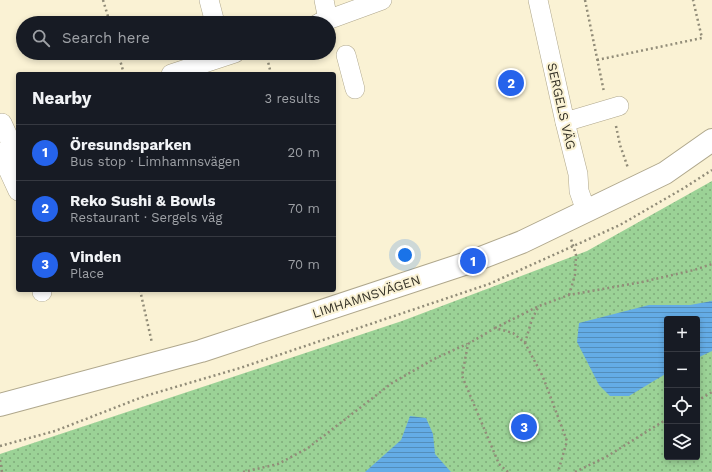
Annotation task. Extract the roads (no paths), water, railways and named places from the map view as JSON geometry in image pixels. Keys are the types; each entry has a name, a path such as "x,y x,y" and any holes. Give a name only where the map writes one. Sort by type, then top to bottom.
{"main road":[{"name":"LIMHAMNSVÄGEN","path":"0,405 201,351 473,261 522,242 665,173 712,140"}],"street":[{"path":"209,0 213,16"},
{"path":"324,0 333,14 382,0"},
{"name":"SERGELS VÄG","path":"538,0 578,174 579,191 586,211"},
{"path":"346,55 355,89"},
{"path":"181,72 222,60"},
{"path":"565,122 615,107"},
{"path":"7,122 16,151"},
{"path":"0,152 16,187"}],"water":[{"path":"712,301 712,351 700,357 700,316 664,316 664,375 629,396 610,396 599,385 577,342 579,323 649,305 690,305"},
{"path":"410,416 426,418 433,434 435,454 451,472 365,472 401,440"}],"place":[{"name":"Reko Sushi & Bowls","path":"511,83"},
{"name":"Öresundsparken","path":"473,261"},
{"name":"Vinden","path":"524,427"}]}
